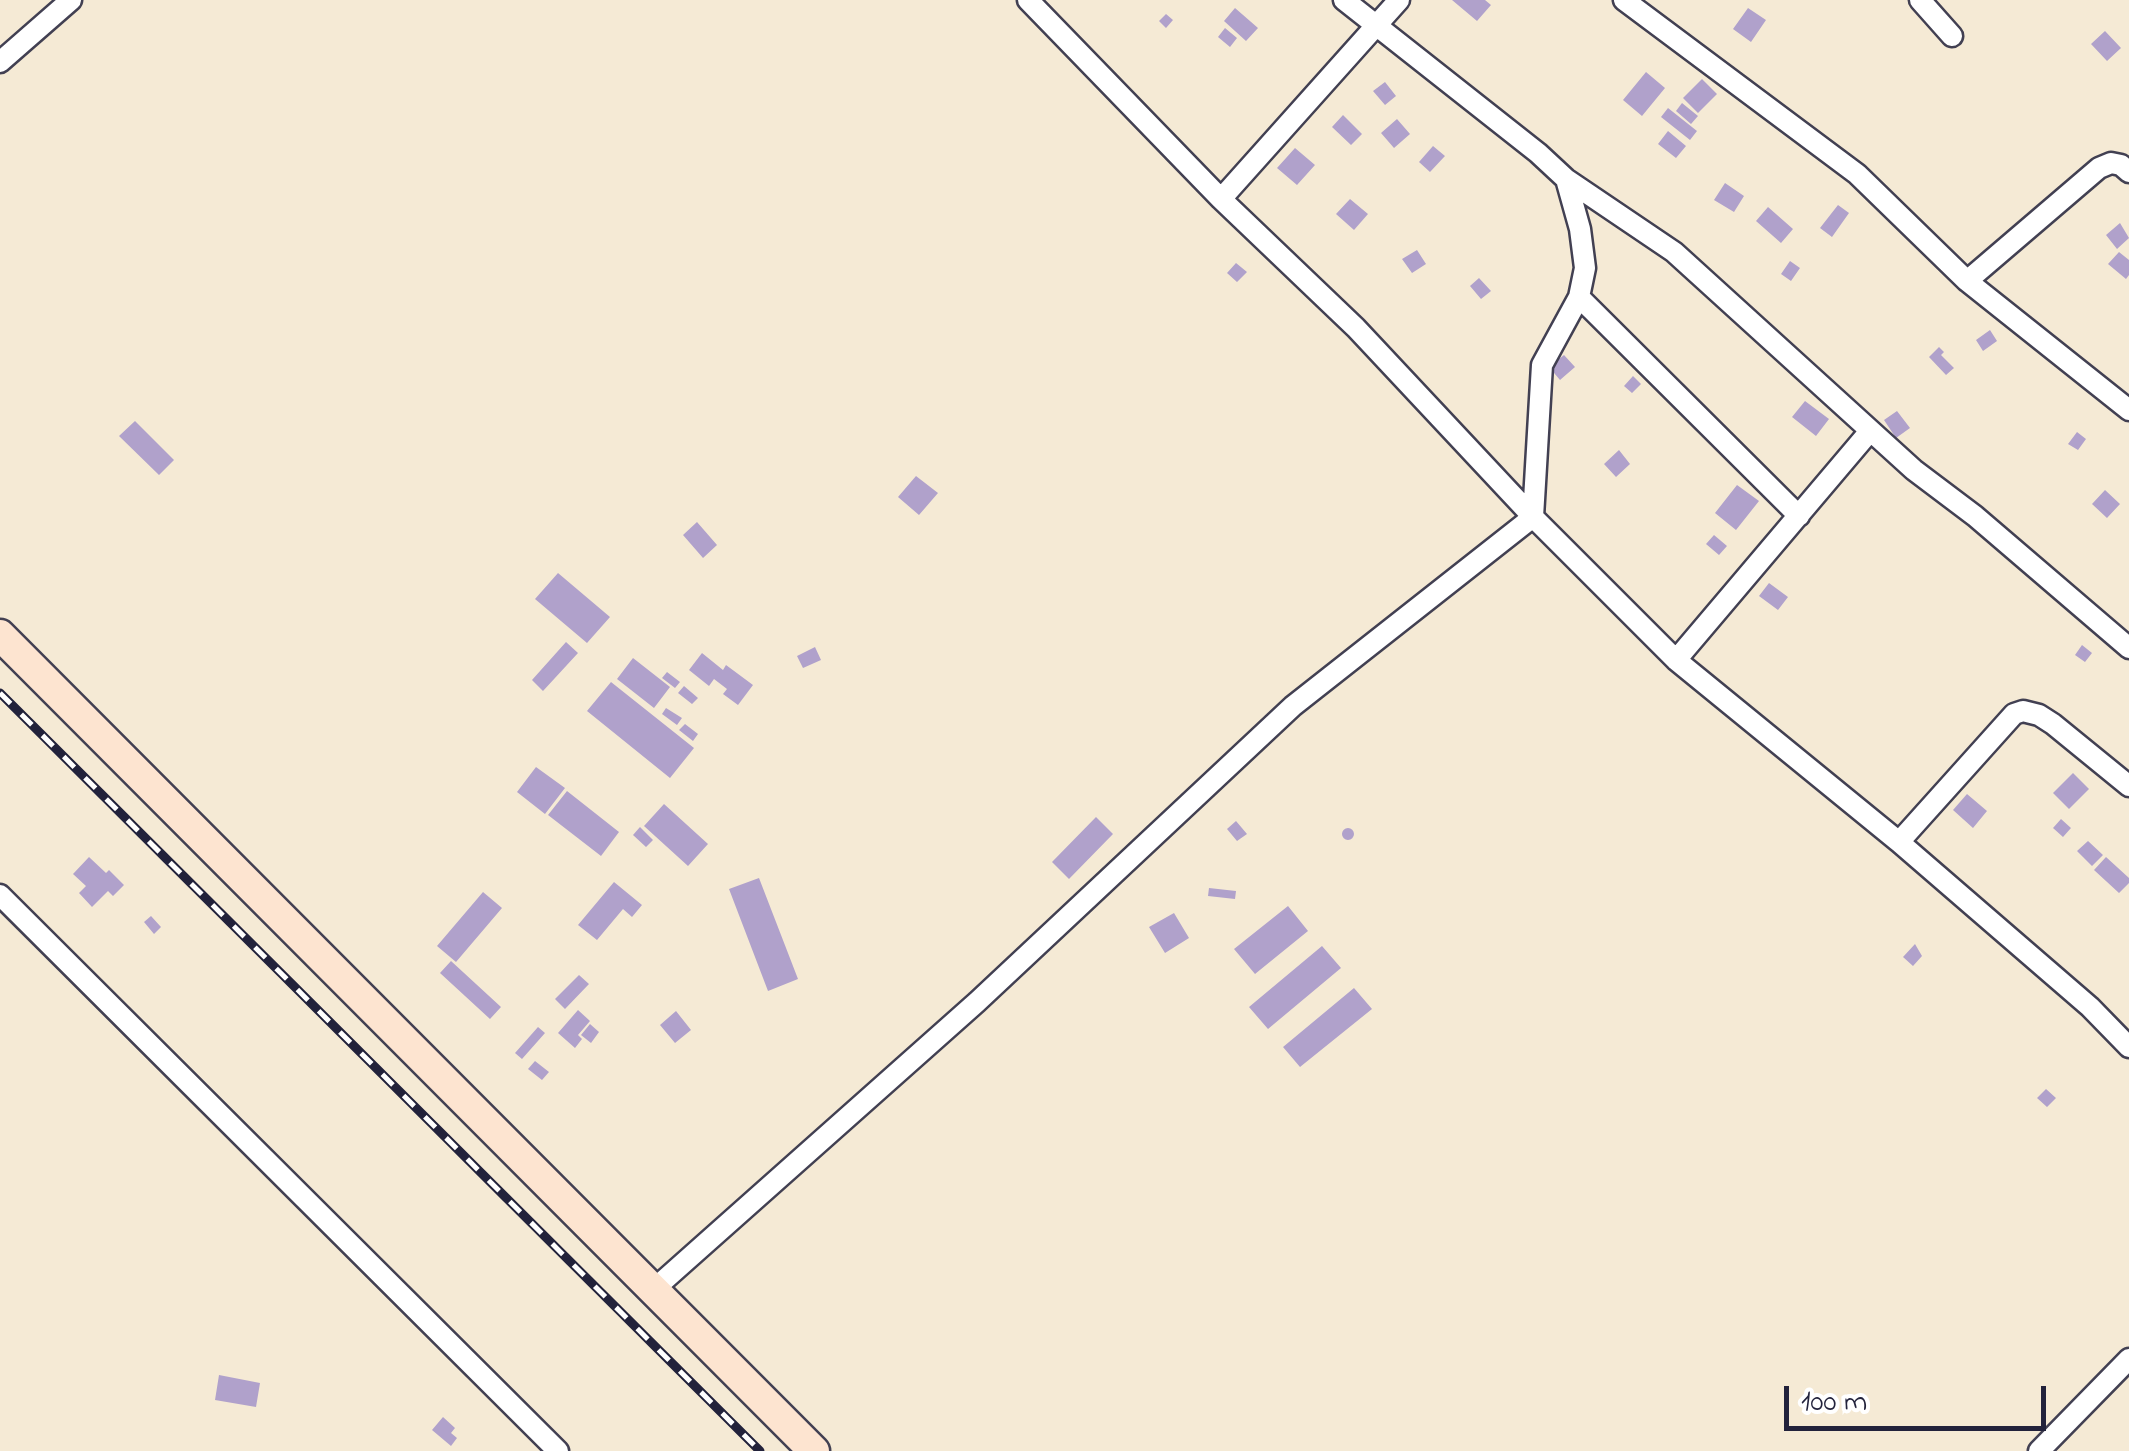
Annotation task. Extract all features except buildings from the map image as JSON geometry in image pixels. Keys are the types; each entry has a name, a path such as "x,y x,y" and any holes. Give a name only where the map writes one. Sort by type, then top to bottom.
{"street":[{"path":"0,62 71,0"},
{"path":"1028,0 1221,199 1356,328 1533,517 1676,660 1899,842 2090,1007 2129,1047"},
{"path":"1344,0 1566,179 1674,252 1914,470 1976,516 2129,648"},
{"path":"1221,199 1399,0"},
{"path":"1624,0 1856,174 1967,281 2129,410"},
{"path":"1920,0 1952,36"},
{"path":"1967,281 2099,168 2122,165 2129,172"},
{"path":"653,1290 977,1002 1293,706 1533,517 1542,366 1579,297 1585,268 1580,229 1566,179"},
{"path":"1579,297 1799,516"},
{"path":"1676,660 1870,431"},
{"path":"0,635 814,1451"},
{"path":"1899,842 2014,714 2023,711 2054,724 2129,786"},
{"path":"0,895 558,1451"},
{"path":"2039,1451 2129,1360"}],"railway":[{"path":"0,693 760,1451"}]}
